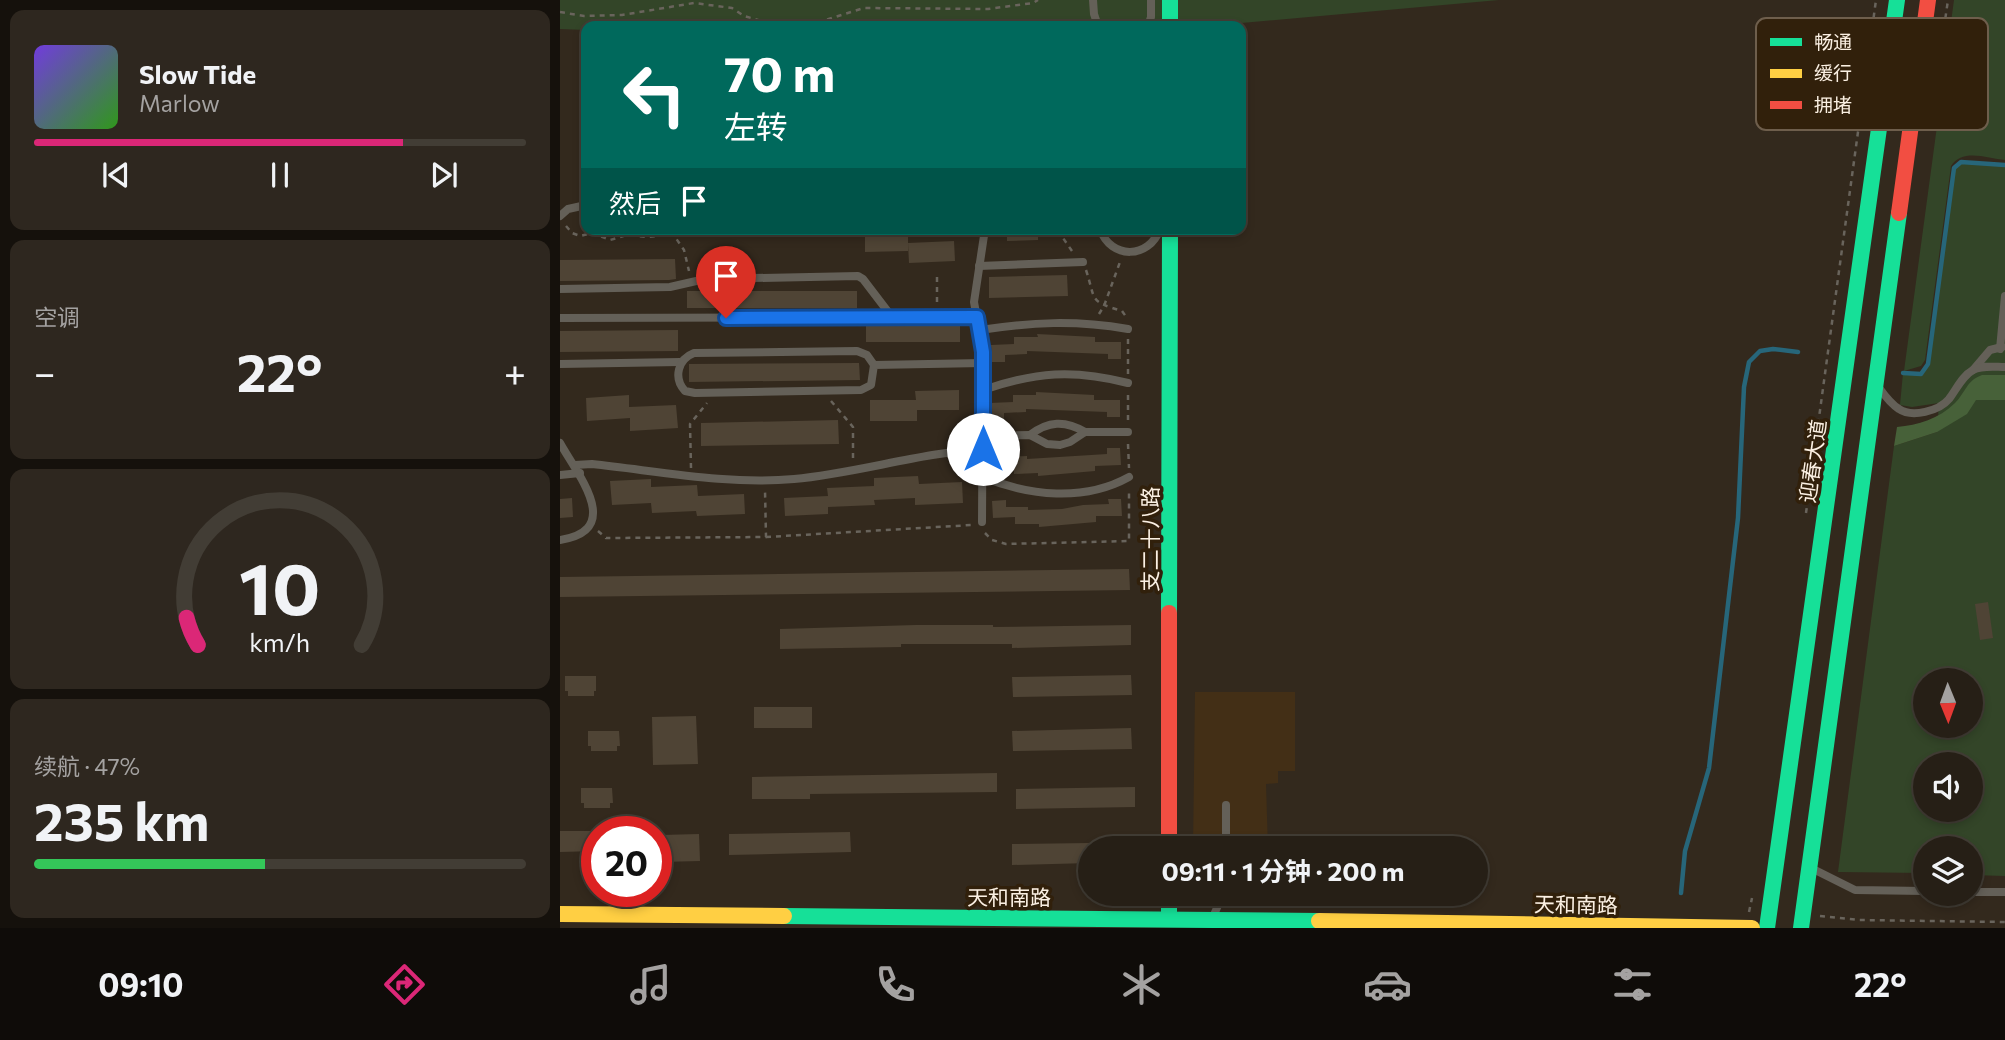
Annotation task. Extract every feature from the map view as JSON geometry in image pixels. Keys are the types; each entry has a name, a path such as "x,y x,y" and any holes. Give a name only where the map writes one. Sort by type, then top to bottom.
{"main road":[{"path":"1170,0 1170,21"},
{"name":"迎春大道","path":"1895,18 1897,0"},
{"path":"1926,18 1928,0"},
{"name":"迎春大道","path":"1768,928 1880,130"},
{"path":"1801,928 1910,130"},
{"name":"支二十八路","path":"1169,836 1170,235"},
{"path":"1169,906 1169,919"},
{"name":"天和南路","path":"560,915 1212,919 1752,928"}],"lane":[{"path":"1093,0 1096,21"},
{"path":"1150,21 1151,0"},
{"path":"560,218 568,209 581,206"},
{"path":"982,522 983,363 974,302 984,235"},
{"path":"1103,235 1107,243 1123,252 1138,252 1153,243 1157,235"},
{"path":"979,265 1083,262"},
{"path":"560,289 670,287 705,279 858,276 892,317"},
{"path":"1875,385 1899,410 1914,413 1943,405 1990,350 2002,347 2005,296"},
{"path":"560,318 977,317"},
{"path":"980,330 1040,323 1090,323 1128,329"},
{"path":"857,351 867,355 874,365 873,380 867,388 716,393 685,391 680,386 680,362 685,356 694,353 857,351"},
{"path":"560,364 680,362"},
{"path":"874,365 983,363"},
{"path":"1973,370 1982,367 2005,368"},
{"path":"983,390 1046,374 1093,375 1128,383"},
{"path":"1030,435 1039,427 1062,422 1085,432 1128,432"},
{"path":"983,436 1030,435 1047,444 1060,444 1070,442 1085,432"},
{"path":"560,443 580,473 592,504 590,526 585,533 560,540"},
{"path":"575,465 592,464 691,475 793,479 936,453 983,449"},
{"path":"560,475 580,473"},
{"path":"984,477 1025,491 1054,494 1091,491 1129,477"},
{"path":"1226,805 1226,836"},
{"path":"1809,866 1855,890 1913,891"},
{"path":"1983,892 2005,892"},
{"path":"1212,919 1218,906"}],"path":[{"path":"823,21 864,8 988,9 1038,0"},
{"path":"1874,18 1876,0"},
{"path":"560,12 584,16 622,15 694,3 732,8 744,16 762,21"},
{"path":"1807,512 1858,130"},
{"path":"560,218 572,233 584,235"},
{"path":"597,235 610,240 627,235 665,235"},
{"path":"674,235 684,250 692,281"},
{"path":"1090,323 1104,306 1123,252"},
{"path":"937,277 937,317"},
{"path":"822,391 853,427 853,470"},
{"path":"691,475 690,424 716,393"},
{"path":"765,479 766,537"},
{"path":"590,526 606,538 766,537 982,525 987,536 1006,544 1129,541"},
{"path":"1746,928 1753,890"}],"shaded area":[{"path":"1195,692 1295,692 1295,771 1278,771 1278,783 1266,784 1268,836 1193,836"}],"green space":[{"path":"560,0 1499,0 1246,23 581,21 581,30 560,29"},
{"path":"1954,0 2005,0 2005,160 1968,156 1956,160 1951,166 1925,360 1921,366 1904,371 1936,130 1988,130 1988,18 1952,18"},
{"path":"1973,161 2005,165 2005,876 1983,875 1983,836 1913,836 1913,873 1838,872 1894,446 1937,432 1939,403 1912,407 1900,405 1903,373 1921,374 1928,364 1954,168 1961,162"},
{"path":"1982,375 2005,375 2005,400 1976,400 1967,414 1937,432 1894,446 1897,427 1920,423 1942,413 1955,403 1973,380"}],"building":[{"path":"865,235 908,235 908,251 865,252"},
{"path":"1007,235 1038,235 1038,240 1007,241"},
{"path":"954,241 955,261 909,263 908,243"},
{"path":"675,259 676,279 560,281 560,260"},
{"path":"1067,275 1068,296 989,298 989,277"},
{"path":"687,291 857,291 857,308 687,308"},
{"path":"960,325 960,342 866,342 866,326"},
{"path":"678,330 678,351 560,352 560,331"},
{"path":"1037,334 1095,337 1095,342 1121,342 1121,359 1108,359 1108,354 1027,351 1027,354 1005,355 1005,362 992,362 991,345 1014,344 1014,337 1038,337"},
{"path":"859,363 860,380 689,382 689,364"},
{"path":"959,390 959,410 917,410 917,421 870,421 870,400 916,400 915,391"},
{"path":"1036,392 1094,395 1094,400 1120,400 1120,417 1107,417 1107,412 1026,409 1026,412 1004,413 1004,420 991,420 990,403 1013,402 1013,395 1036,395"},
{"path":"629,395 629,407 676,405 678,428 630,431 630,418 587,421 586,398"},
{"path":"838,420 839,444 701,446 701,423"},
{"path":"1107,448 1120,448 1121,465 1095,466 1095,471 1038,476 1038,473 1014,474 1014,467 992,467 991,450 1004,450 1004,457 1027,456 1027,459 1107,454"},
{"path":"918,476 919,484 962,482 963,503 915,505 915,498 874,500 875,505 828,507 828,514 785,516 784,498 828,496 827,488 874,486 874,478"},
{"path":"651,479 651,487 697,485 698,496 744,494 745,514 697,516 696,511 652,513 651,503 612,505 610,481"},
{"path":"572,498 573,517 560,518 560,499"},
{"path":"1108,499 1121,499 1122,516 1096,516 1096,522 1039,527 1039,524 1015,524 1015,517 993,518 992,501 1006,500 1006,507 1028,507 1028,510 1109,504"},
{"path":"1129,569 1130,590 560,597 560,577"},
{"path":"1988,602 1993,638 1980,640 1975,604"},
{"path":"916,625 1131,625 1131,645 1012,648 1012,644 901,644 901,647 780,649 780,629"},
{"path":"1131,675 1132,695 1013,697 1012,677"},
{"path":"565,676 596,676 594,696 568,696 568,691 565,691"},
{"path":"754,707 812,707 812,728 754,728"},
{"path":"696,716 698,764 653,765 652,717"},
{"path":"1131,728 1132,749 1013,751 1012,731"},
{"path":"588,731 619,731 620,746 617,746 617,751 591,751 591,746 588,746"},
{"path":"997,773 997,792 810,794 810,799 752,799 752,777"},
{"path":"1135,787 1135,807 1016,809 1016,789"},
{"path":"581,788 612,788 613,803 610,803 610,808 584,808 584,803 581,803"},
{"path":"560,831 581,831 581,851 560,852"},
{"path":"850,832 851,852 729,855 729,834"},
{"path":"699,834 700,861 672,862 672,835"},
{"path":"1078,843 1078,863 1012,865 1012,844"}],"waterway":[{"path":"1903,373 1921,374 1928,364 1954,168 1961,162 2005,165"},
{"path":"1681,893 1685,851 1709,768 1738,518 1744,387 1749,362 1760,351 1773,349 1798,352"}],"traffic: fast":[{"path":"1170,0 1170,21"},
{"path":"1894,18 1897,0"},
{"path":"1767,928 1879,130"},
{"path":"1801,928 1899,213"},
{"path":"1169,613 1170,235"},
{"path":"1169,906 1169,919"},
{"path":"784,916 1319,921"}],"traffic: slow":[{"path":"560,914 784,916"},
{"path":"1319,921 1752,928"}],"traffic: jam":[{"path":"1926,18 1928,0"},
{"path":"1899,213 1910,130"},
{"path":"1169,613 1169,836"}],"route":[{"path":"726,318 977,317 983,352 983,449"}]}
